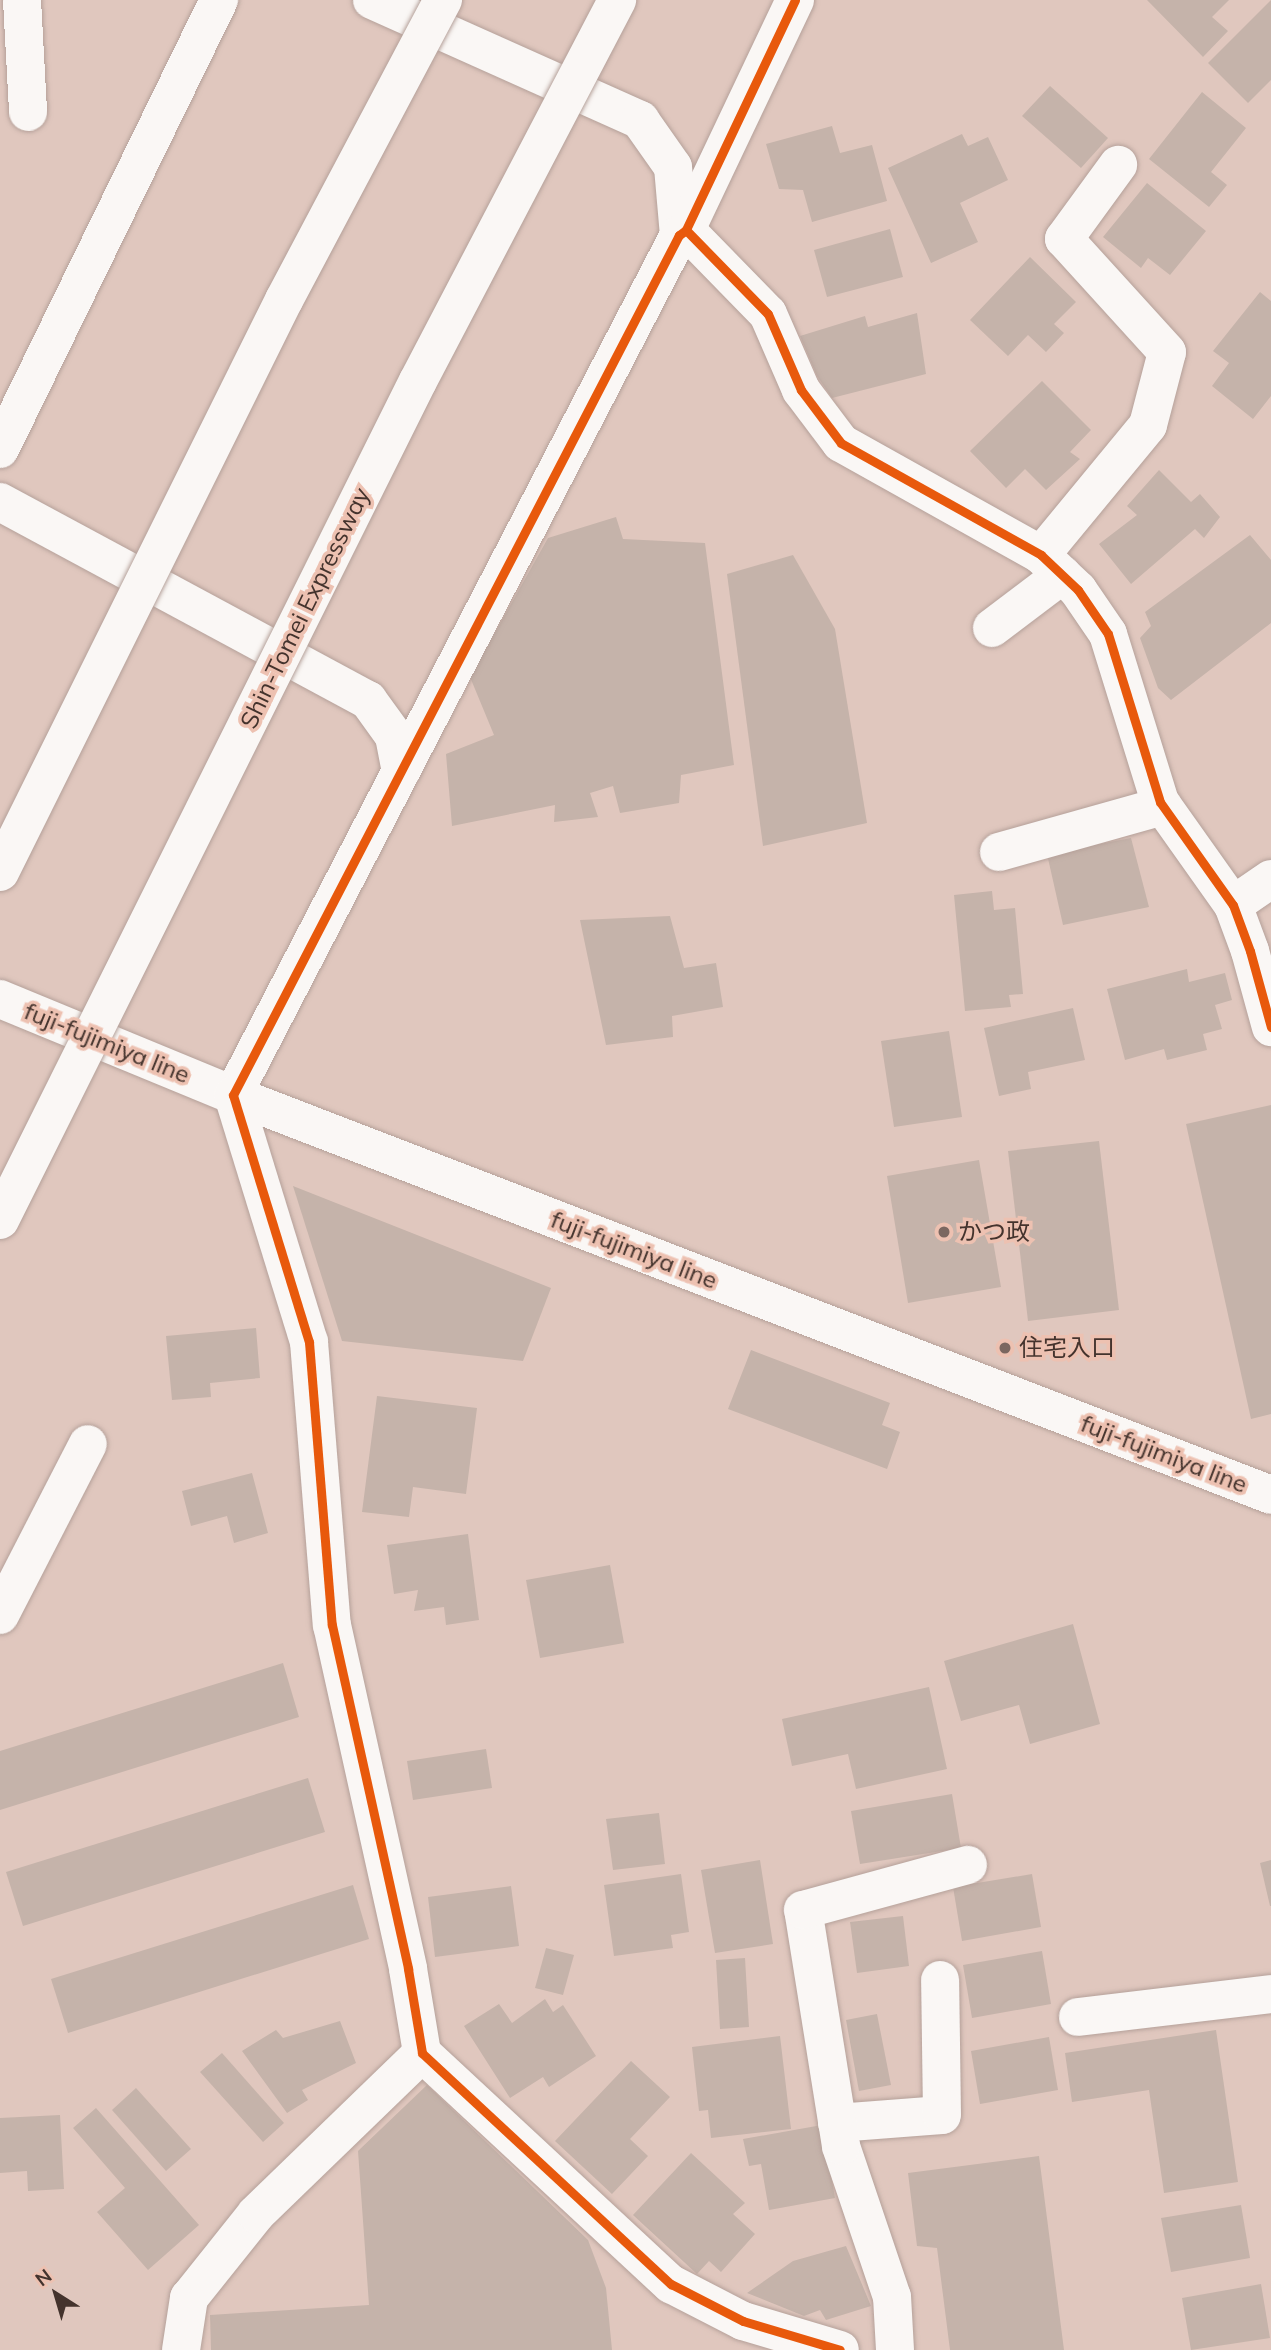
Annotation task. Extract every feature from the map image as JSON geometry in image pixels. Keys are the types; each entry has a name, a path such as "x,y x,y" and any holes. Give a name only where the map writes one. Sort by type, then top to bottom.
{"main road":[{"path":"22,0 28,112"},
{"path":"0,449 219,0"},
{"path":"372,0 640,120 673,167 683,232 768,314 801,390 841,443 1051,565 1077,590 1108,634 1163,806 1233,905 1251,950 1271,1027"},
{"path":"0,872 284,300 443,0"},
{"name":"Shin-Tomei Expressway","path":"0,1220 418,381 617,0"},
{"path":"796,0 683,232 233,1095 309,1342 332,1625 408,1969 422,2053 671,2284 743,2321 841,2350"},
{"path":"992,628 1051,565 1149,425 1167,352 1064,239 1118,165"},
{"path":"0,502 368,701 394,736 401,771"},
{"path":"999,852 1163,806"},
{"path":"1233,905 1271,879"},
{"name":"fuji-fujimiya line","path":"0,999 233,1095 1271,1495"},
{"path":"0,1615 88,1444"},
{"path":"895,2350 892,2297 841,2146 803,1910 968,1865"},
{"path":"837,2123 942,2115 940,1980"},
{"path":"1078,2017 1271,1994"},
{"path":"181,2350 189,2298 257,2214 422,2053"}],"building":[{"path":"1147,0 1229,0 1212,17 1228,31 1203,57"},
{"path":"1271,0 1271,80 1248,103 1208,63"},
{"path":"1050,86 1108,138 1081,168 1022,116"},
{"path":"1202,92 1246,128 1211,172 1227,185 1209,207 1149,159"},
{"path":"832,126 840,153 872,145 887,201 812,222 803,190 779,189 766,144"},
{"path":"962,134 968,146 988,137 1008,180 960,203 978,242 931,263 888,168"},
{"path":"1147,183 1206,231 1170,275 1148,258 1141,268 1103,237"},
{"path":"890,229 903,277 827,297 814,250"},
{"path":"1030,257 1076,302 1054,324 1064,333 1046,352 1028,335 1008,356 970,320"},
{"path":"1260,292 1271,301 1271,396 1253,419 1212,386 1229,363 1213,351"},
{"path":"917,313 926,374 832,398 817,376 800,336 865,316 868,327"},
{"path":"1042,381 1091,430 1070,452 1080,459 1046,490 1025,469 1006,488 970,451"},
{"path":"1159,470 1191,502 1200,494 1220,517 1204,538 1195,529 1131,584 1099,544 1137,515 1127,506"},
{"path":"616,517 623,539 705,543 734,765 681,775 679,803 620,813 613,786 590,793 598,817 554,822 555,805 452,826 446,754 494,735 470,677 548,538"},
{"path":"1250,535 1271,560 1271,623 1171,700 1158,688 1140,638 1151,626 1145,612"},
{"path":"793,555 835,629 867,823 763,846 727,574"},
{"path":"1131,838 1149,907 1063,925 1047,854"},
{"path":"992,891 994,910 1015,908 1023,994 1009,995 1011,1007 965,1011 954,895"},
{"path":"670,916 684,968 716,963 723,1007 672,1016 673,1037 606,1045 580,920"},
{"path":"1187,969 1189,982 1225,973 1232,1000 1215,1005 1222,1029 1203,1034 1207,1050 1167,1060 1164,1049 1125,1060 1107,989"},
{"path":"1073,1008 1085,1060 1028,1072 1031,1089 999,1096 984,1028"},
{"path":"949,1031 962,1117 894,1127 881,1041"},
{"path":"1271,1105 1271,1414 1251,1419 1186,1124"},
{"path":"1099,1141 1119,1310 1028,1321 1008,1151"},
{"name":"かつ政","path":"979,1160 1001,1287 908,1303 887,1176"},
{"path":"293,1186 551,1288 523,1361 342,1341"},
{"path":"256,1328 260,1378 210,1383 211,1397 172,1400 166,1336"},
{"path":"751,1350 890,1403 882,1425 900,1432 887,1469 728,1409"},
{"path":"377,1396 477,1408 466,1494 413,1487 409,1517 362,1512"},
{"path":"252,1473 268,1533 234,1543 227,1516 191,1526 182,1491"},
{"path":"468,1534 479,1620 446,1625 444,1607 414,1611 418,1590 394,1594 387,1545"},
{"path":"610,1565 624,1643 540,1658 526,1580"},
{"path":"1073,1624 1100,1724 1030,1744 1019,1705 961,1721 944,1661"},
{"path":"283,1663 299,1717 0,1810 0,1751"},
{"path":"929,1687 947,1769 856,1789 848,1754 792,1766 782,1719"},
{"path":"486,1749 492,1788 413,1800 407,1761"},
{"path":"308,1778 325,1832 23,1926 6,1872"},
{"path":"952,1794 961,1848 860,1864 851,1811"},
{"path":"659,1813 665,1864 613,1870 606,1819"},
{"path":"760,1860 773,1944 715,1953 701,1870"},
{"path":"1271,1860 1271,1906 1270,1906 1260,1863"},
{"path":"681,1874 689,1932 671,1935 673,1948 614,1956 604,1885"},
{"path":"1032,1874 1041,1927 962,1941 953,1887"},
{"path":"353,1885 369,1939 68,2033 51,1979"},
{"path":"511,1886 519,1946 435,1957 428,1897"},
{"path":"903,1916 909,1966 857,1973 850,1922"},
{"path":"546,1948 574,1955 563,1995 535,1988"},
{"path":"1042,1951 1051,2004 972,2018 963,1965"},
{"path":"745,1958 749,2027 720,2029 716,1960"},
{"path":"545,1999 553,2012 563,2005 596,2056 549,2087 543,2077 510,2098 464,2026 499,2004 512,2023"},
{"path":"877,2014 891,2085 859,2091 846,2020"},
{"path":"340,2021 356,2063 302,2090 308,2100 287,2113 242,2051 276,2030 283,2038"},
{"path":"1216,2030 1238,2182 1164,2193 1149,2090 1072,2102 1065,2053"},
{"path":"780,2036 791,2129 711,2138 708,2110 699,2111 692,2047"},
{"path":"1049,2037 1058,2090 980,2104 971,2051"},
{"path":"222,2053 284,2123 263,2142 200,2072"},
{"path":"631,2061 670,2097 630,2139 648,2156 612,2194 555,2141"},
{"path":"427,2085 588,2240 606,2288 612,2350 211,2350 210,2315 369,2305 358,2151"},
{"path":"136,2088 191,2149 166,2171 112,2110"},
{"path":"96,2108 199,2225 148,2270 97,2212 125,2188 73,2128"},
{"path":"60,2115 64,2189 28,2191 27,2171 0,2173 0,2118"},
{"path":"822,2125 835,2198 769,2210 761,2164 749,2166 743,2139"},
{"path":"691,2153 745,2203 733,2214 755,2234 721,2272 709,2261 697,2274 633,2215"},
{"path":"1039,2156 1064,2350 950,2350 937,2248 917,2246 908,2173"},
{"path":"1241,2205 1250,2258 1171,2272 1161,2218"},
{"path":"846,2246 871,2306 826,2320 820,2310 804,2316 747,2293 793,2261"},
{"path":"1261,2284 1270,2338 1191,2350 1182,2298"}],"cycle path":[{"path":"795,0 686,230 679,235 233,1095 309,1342 332,1625 408,1969 422,2053 671,2284 743,2321 840,2350"},
{"path":"686,230 768,314 801,390 841,443 1041,555 1078,590 1108,634 1160,802 1233,905 1250,951 1271,1027"}],"place":[{"name":"かつ政","path":"944,1232"},
{"name":"住宅入口","path":"1005,1348"}]}
